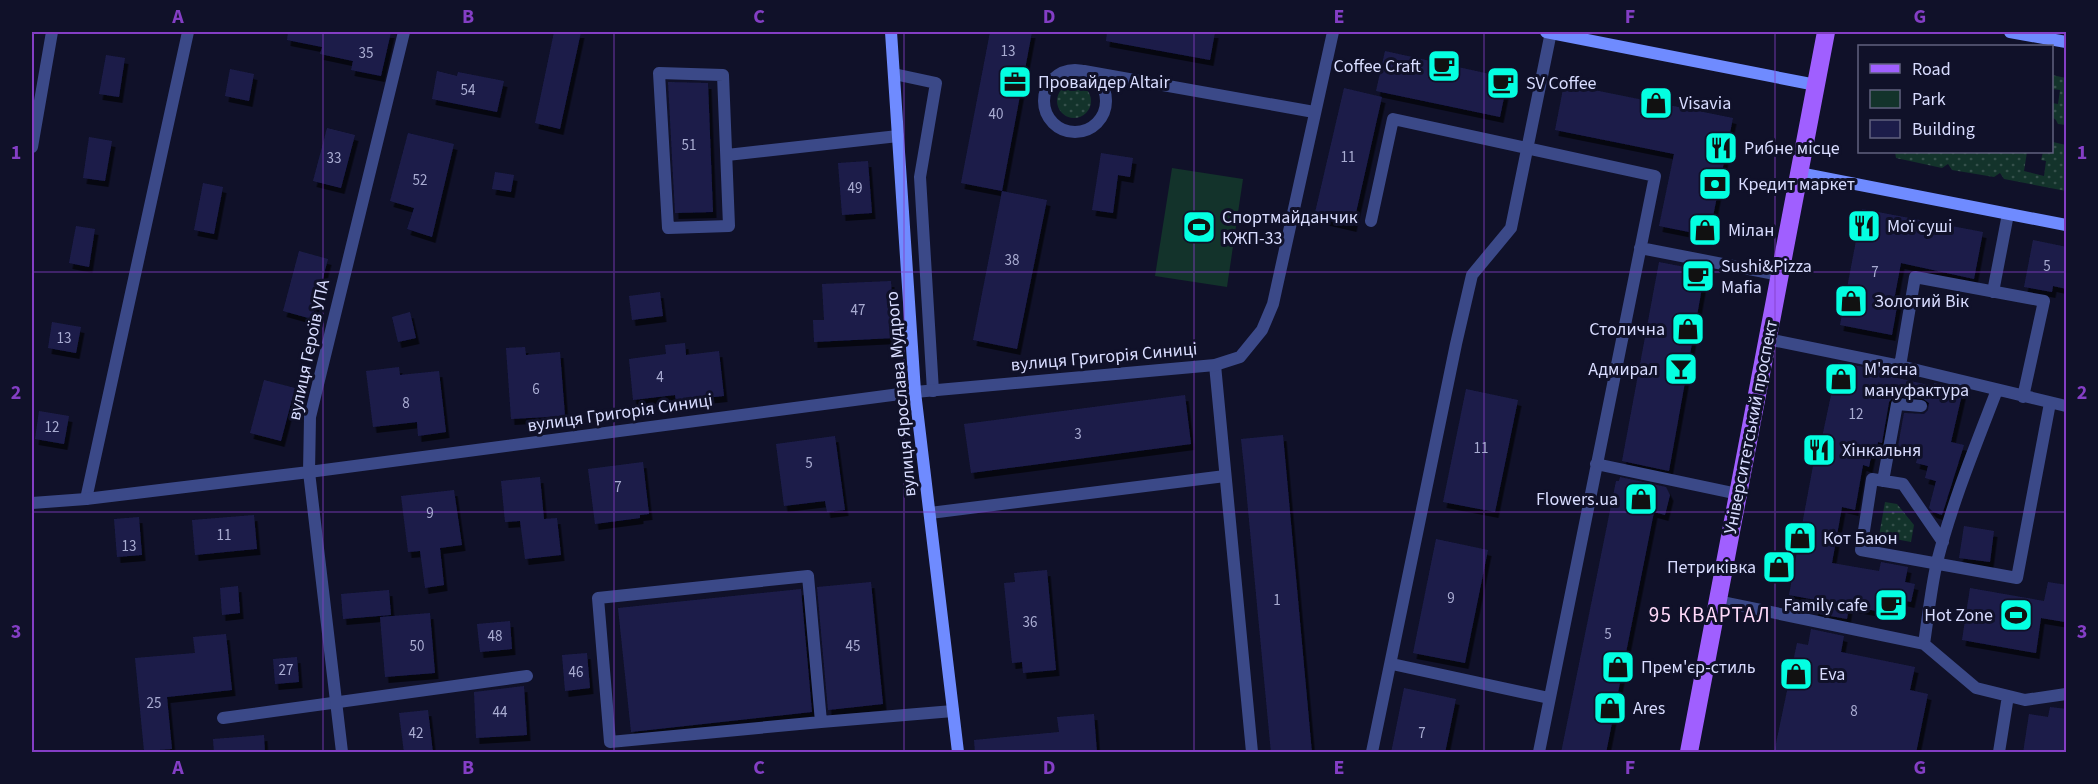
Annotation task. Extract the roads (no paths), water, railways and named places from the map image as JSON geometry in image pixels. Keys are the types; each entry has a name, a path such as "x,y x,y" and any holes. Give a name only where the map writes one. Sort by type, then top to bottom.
{"main road":[{"name":"Університетський проспект","path":"1689,753 1826,32"}],"street":[{"path":"32,147 52,32"},
{"path":"86,499 188,32"},
{"name":"вулиця Героїв УПА","path":"342,753 309,472 310,417 404,32"},
{"name":"вулиця Ярослава Мудрого","path":"891,32 915,392 958,753"},
{"name":"вулиця Григорія Синиці","path":"32,503 86,499 309,472 915,392 1215,365 1240,357 1262,330 1273,304 1333,32"},
{"path":"1372,753 1456,344 1473,275 1511,228 1549,32 1816,86"},
{"path":"2010,32 2046,35 2067,42"},
{"path":"1084,71 1102,84 1106,98 1105,112 1096,125 1084,132 1062,131 1050,122 1044,109 1044,94 1050,80 1069,70 1084,71 1314,112"},
{"path":"659,73 723,75 727,155 729,226 668,228 659,73"},
{"path":"894,74 936,83 920,177 933,391"},
{"path":"1371,221 1393,119 1654,176 1539,753"},
{"path":"727,155 898,136"},
{"path":"1799,173 2067,225"},
{"path":"1992,292 2008,214"},
{"path":"1640,248 1780,275"},
{"path":"1900,366 1915,277 2044,302 2024,397"},
{"path":"1767,339 1900,366 2067,406"},
{"path":"1215,365 1252,753"},
{"path":"1924,644 1937,564 1956,495 1997,390"},
{"path":"1943,542 1903,484 1872,479 1861,550 2017,578 2050,403"},
{"path":"1883,481 1898,405 1921,406"},
{"path":"1596,464 1738,494"},
{"path":"930,513 1226,476"},
{"path":"821,722 808,576 598,598 610,742 953,711"},
{"path":"1718,601 1924,644 1976,688 2025,700 2067,694"},
{"path":"1392,664 1550,698"},
{"path":"223,718 527,676"},
{"path":"1999,753 2008,696"}],"place":[{"name":"Coffee Craft","path":"1444,66"},
{"name":"Провайдер Altair","path":"1015,82"},
{"name":"SV Coffee","path":"1503,83"},
{"name":"Visavia","path":"1656,103"},
{"name":"Рибне місце","path":"1721,148"},
{"name":"Кредит маркет","path":"1715,184"},
{"name":"Мої суші","path":"1864,226"},
{"name":"Спортмайданчик КЖП-33","path":"1199,227"},
{"name":"Мілан","path":"1705,230"},
{"name":"Sushi&Pizza Mafia","path":"1698,276"},
{"name":"Золотий Вік","path":"1851,301"},
{"name":"Столична","path":"1688,329"},
{"name":"Адмирал","path":"1681,369"},
{"name":"М'ясна мануфактура","path":"1841,379"},
{"name":"Хінкальня","path":"1819,450"},
{"name":"Flowers.ua","path":"1641,499"},
{"name":"Кот Баюн","path":"1800,538"},
{"name":"Петриківка","path":"1779,567"},
{"name":"Family cafe","path":"1891,605"},
{"name":"Hot Zone","path":"2016,615"},
{"name":"Прем'єр-стиль","path":"1618,667"},
{"name":"Eva","path":"1796,674"},
{"name":"Ares","path":"1610,708"}],"district":[{"name":"95 КВАРТАЛ","path":"1710,615"}]}
